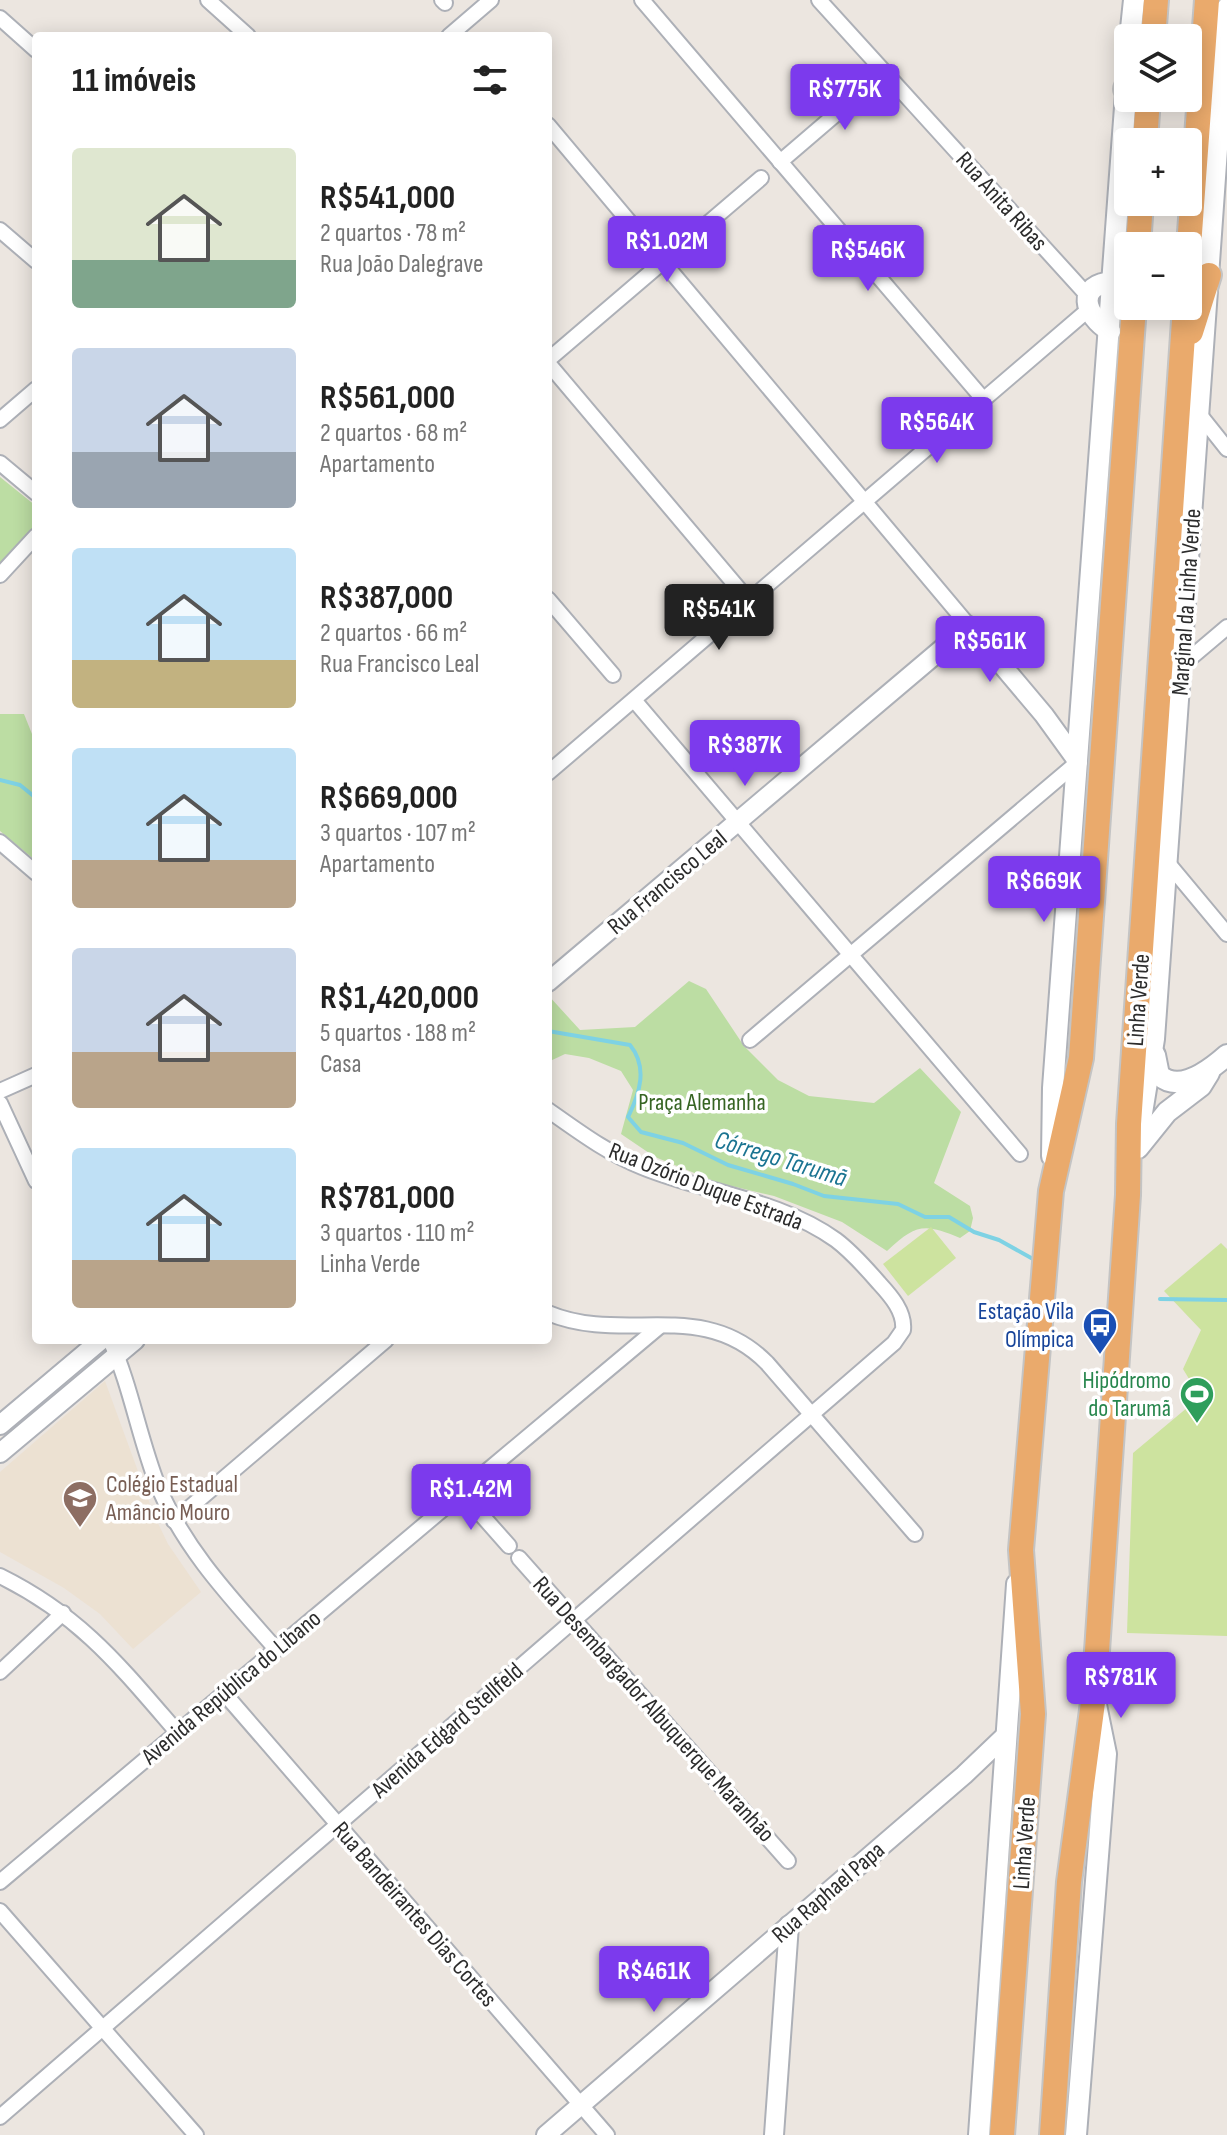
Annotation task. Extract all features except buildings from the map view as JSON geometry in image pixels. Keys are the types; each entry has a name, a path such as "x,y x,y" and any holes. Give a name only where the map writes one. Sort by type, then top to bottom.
{"highway":[{"path":"1190,232 1207,0"},
{"path":"1180,364 1209,275"},
{"name":"Linha Verde","path":"1002,2135 1033,1714 1021,1550 1051,1191 1081,1058 1133,320"},
{"name":"Linha Verde","path":"1052,2135 1069,1882 1094,1695 1184,320"}],"main road":[{"path":"1131,24 1134,0"},
{"name":"Marginal da Linha Verde","path":"1128,1195 1154,1039 1209,275 1219,199 1227,8"},
{"path":"1119,232 1130,112"},
{"path":"1051,1191 1053,1088 1077,792 1098,455 1110,331 1114,282 1100,285 1088,303 1093,318 1110,331"},
{"path":"1154,1039 1155,1065 1159,1075 1167,1081 1178,1083 1186,1080 1220,1061"},
{"path":"1136,1150 1167,1112 1201,1086 1220,1061"},
{"name":"Linha Verde","path":"979,2135 1013,1616 1021,1550"},
{"name":"Linha Verde","path":"1076,2135 1106,1754 1094,1695"}],"street":[{"path":"208,0 244,32"},
{"path":"454,32 491,0"},
{"path":"642,0 984,400"},
{"name":"Rua Anita Ribas","path":"819,0 1088,303"},
{"path":"0,18 32,46"},
{"path":"780,162 885,72"},
{"path":"552,130 1044,715 1078,762 750,1040"},
{"path":"552,359 761,178"},
{"path":"0,230 32,258"},
{"path":"552,770 984,400 1088,303"},
{"path":"552,367 749,601"},
{"path":"0,420 32,392"},
{"path":"1200,415 1227,449"},
{"path":"0,463 32,490"},
{"path":"0,575 32,540"},
{"path":"552,604 613,675"},
{"name":"Rua Francisco Leal","path":"552,979 969,626"},
{"path":"1181,666 1227,627"},
{"path":"634,700 1020,1154"},
{"path":"1044,715 1064,723 1080,719"},
{"path":"1049,786 1077,792"},
{"path":"0,842 32,870"},
{"path":"1167,862 1227,934"},
{"path":"0,1091 32,1077"},
{"path":"0,1103 32,1172"},
{"name":"Rua Ozório Duque Estrada","path":"552,1113 607,1150 640,1166 760,1204 833,1237 855,1256 897,1306 904,1323 894,1343"},
{"path":"552,1314 589,1324 709,1328 742,1340 767,1363 915,1534"},
{"path":"487,1471 660,1326"},
{"name":"Avenida Edgard Stellfeld","path":"0,2117 894,1343"},
{"path":"18,1438 1,1421 96,1344"},
{"path":"174,1521 381,1344"},
{"path":"0,1453 113,1348 150,1466 174,1521 207,1570 276,1649"},
{"name":"Rua Desembargador Albuquerque Maranhão","path":"462,1493 788,1861"},
{"name":"Avenida República do Líbano","path":"0,1882 462,1493"},
{"path":"0,1576 63,1613 108,1653 177,1732"},
{"path":"0,1672 63,1613"},
{"name":"Rua Bandeirantes Dias Cortes","path":"224,1693 607,2135"},
{"name":"Rua Raphael Papa","path":"546,2135 964,1775 1007,1734"},
{"path":"964,1775 985,1770 995,1773 1003,1780 1004,1789"},
{"path":"0,1911 196,2135"},
{"path":"774,2135 789,1925"}],"shaded area":[{"name":"Colégio Estadual Amâncio Mouro","path":"105,1381 154,1515 168,1544 201,1592 133,1649 100,1614 64,1588 0,1552 0,1472"}],"green space":[{"path":"0,477 32,503 32,531 0,565"},
{"path":"0,714 24,714 32,734 32,858 0,831"},
{"name":"Praça Alemanha","path":"689,981 706,989 744,1046 778,1080 809,1096 874,1103 920,1068 961,1112 934,1183 970,1206 973,1218 970,1231 960,1238 929,1228 921,1229 906,1235 887,1251 842,1222 774,1196 719,1183 655,1157 621,1134 633,1090 621,1071 589,1058 565,1054 552,1060 552,999 580,1030 635,1027"},
{"path":"931,1227 956,1258 908,1296 883,1264"},
{"name":"Hipódromo do Tarumã","path":"1221,1243 1227,1249 1227,1636 1127,1633 1133,1453 1200,1397 1183,1369 1201,1330 1164,1291"}],"waterway":[{"name":"Córrego Tarumã","path":"0,780 20,785 32,795"},
{"name":"Córrego Tarumã","path":"552,1032 630,1045 639,1062 640,1080 628,1117 641,1132 683,1143 728,1165 824,1196 898,1204 925,1217 949,1217 1033,1259"},
{"name":"Córrego Tarumã","path":"1160,1299 1227,1300"}],"place":[{"name":"Estação Vila Olímpica","path":"1100,1356"},
{"name":"Hipódromo do Tarumã","path":"1197,1425"},
{"name":"Colégio Estadual Amâncio Mouro","path":"80,1529"}]}
